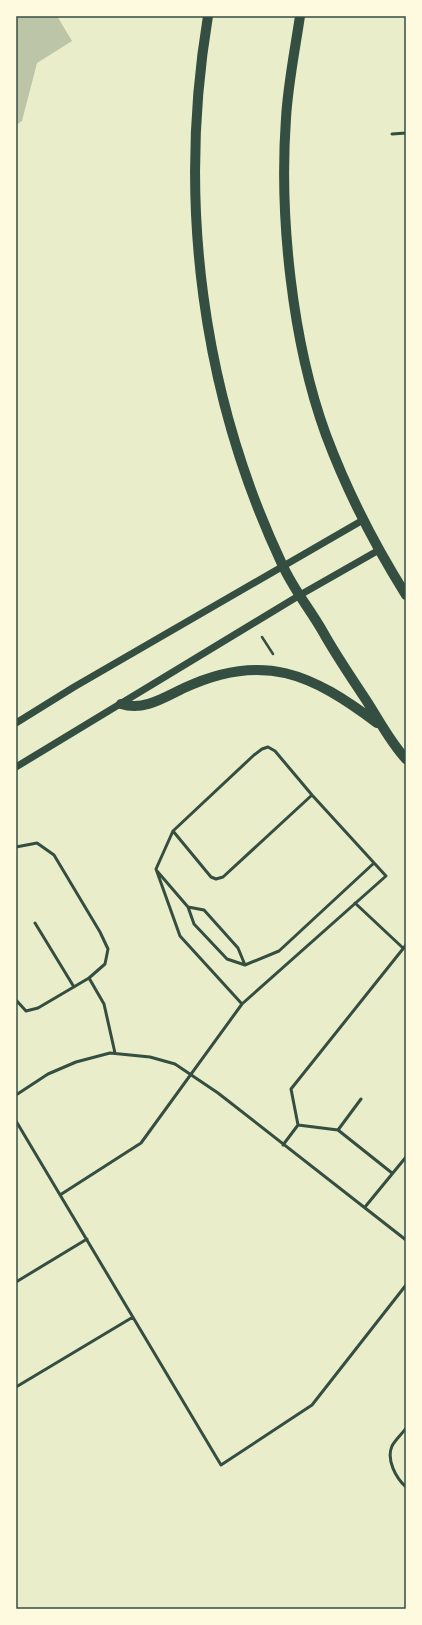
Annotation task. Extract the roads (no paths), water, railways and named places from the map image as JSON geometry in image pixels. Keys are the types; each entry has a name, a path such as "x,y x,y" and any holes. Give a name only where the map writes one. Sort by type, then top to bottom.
{"main road":[{"path":"208,16 202,51 194,183 197,243 205,316 218,378 236,444 249,484 283,566 384,728 406,759"},
{"path":"300,16 286,117 284,159 288,244 304,360 326,434 363,520 378,550 406,595"},
{"path":"121,704 131,707 147,706 208,677 228,672 252,669 276,671 299,676 320,685 384,728"}],"street":[{"path":"16,723 74,687 363,520"},
{"path":"16,767 300,595 378,550"}],"lane":[{"path":"392,134 406,133"},
{"path":"60,1195 141,1143 242,1004 386,876 312,795 275,751 268,747 262,749 254,755 173,830 156,869 180,936 242,1004"},
{"path":"173,830 211,878 216,879 223,877 312,795"},
{"path":"16,847 37,843 54,855 100,932 108,949 105,964 89,978 38,1008 26,1011 16,1000"},
{"path":"156,869 188,907 194,924 227,959 245,965 279,951 374,863"},
{"path":"283,1145 298,1126 291,1089 405,947 356,904"},
{"path":"188,907 204,910 238,948 245,965"},
{"path":"35,923 74,987"},
{"path":"89,978 104,1004 115,1053"},
{"path":"16,1095 48,1074 76,1062 110,1053 150,1057 175,1064 218,1093 406,1240"},
{"path":"338,1130 361,1100"},
{"path":"16,1121 221,1465 312,1405 406,1285"},
{"path":"298,1126 338,1130 392,1173"},
{"path":"365,1207 406,1157"},
{"path":"16,1282 87,1239"},
{"path":"16,1387 133,1317"},
{"path":"406,1428 391,1447 391,1466 398,1480 406,1487"}]}
